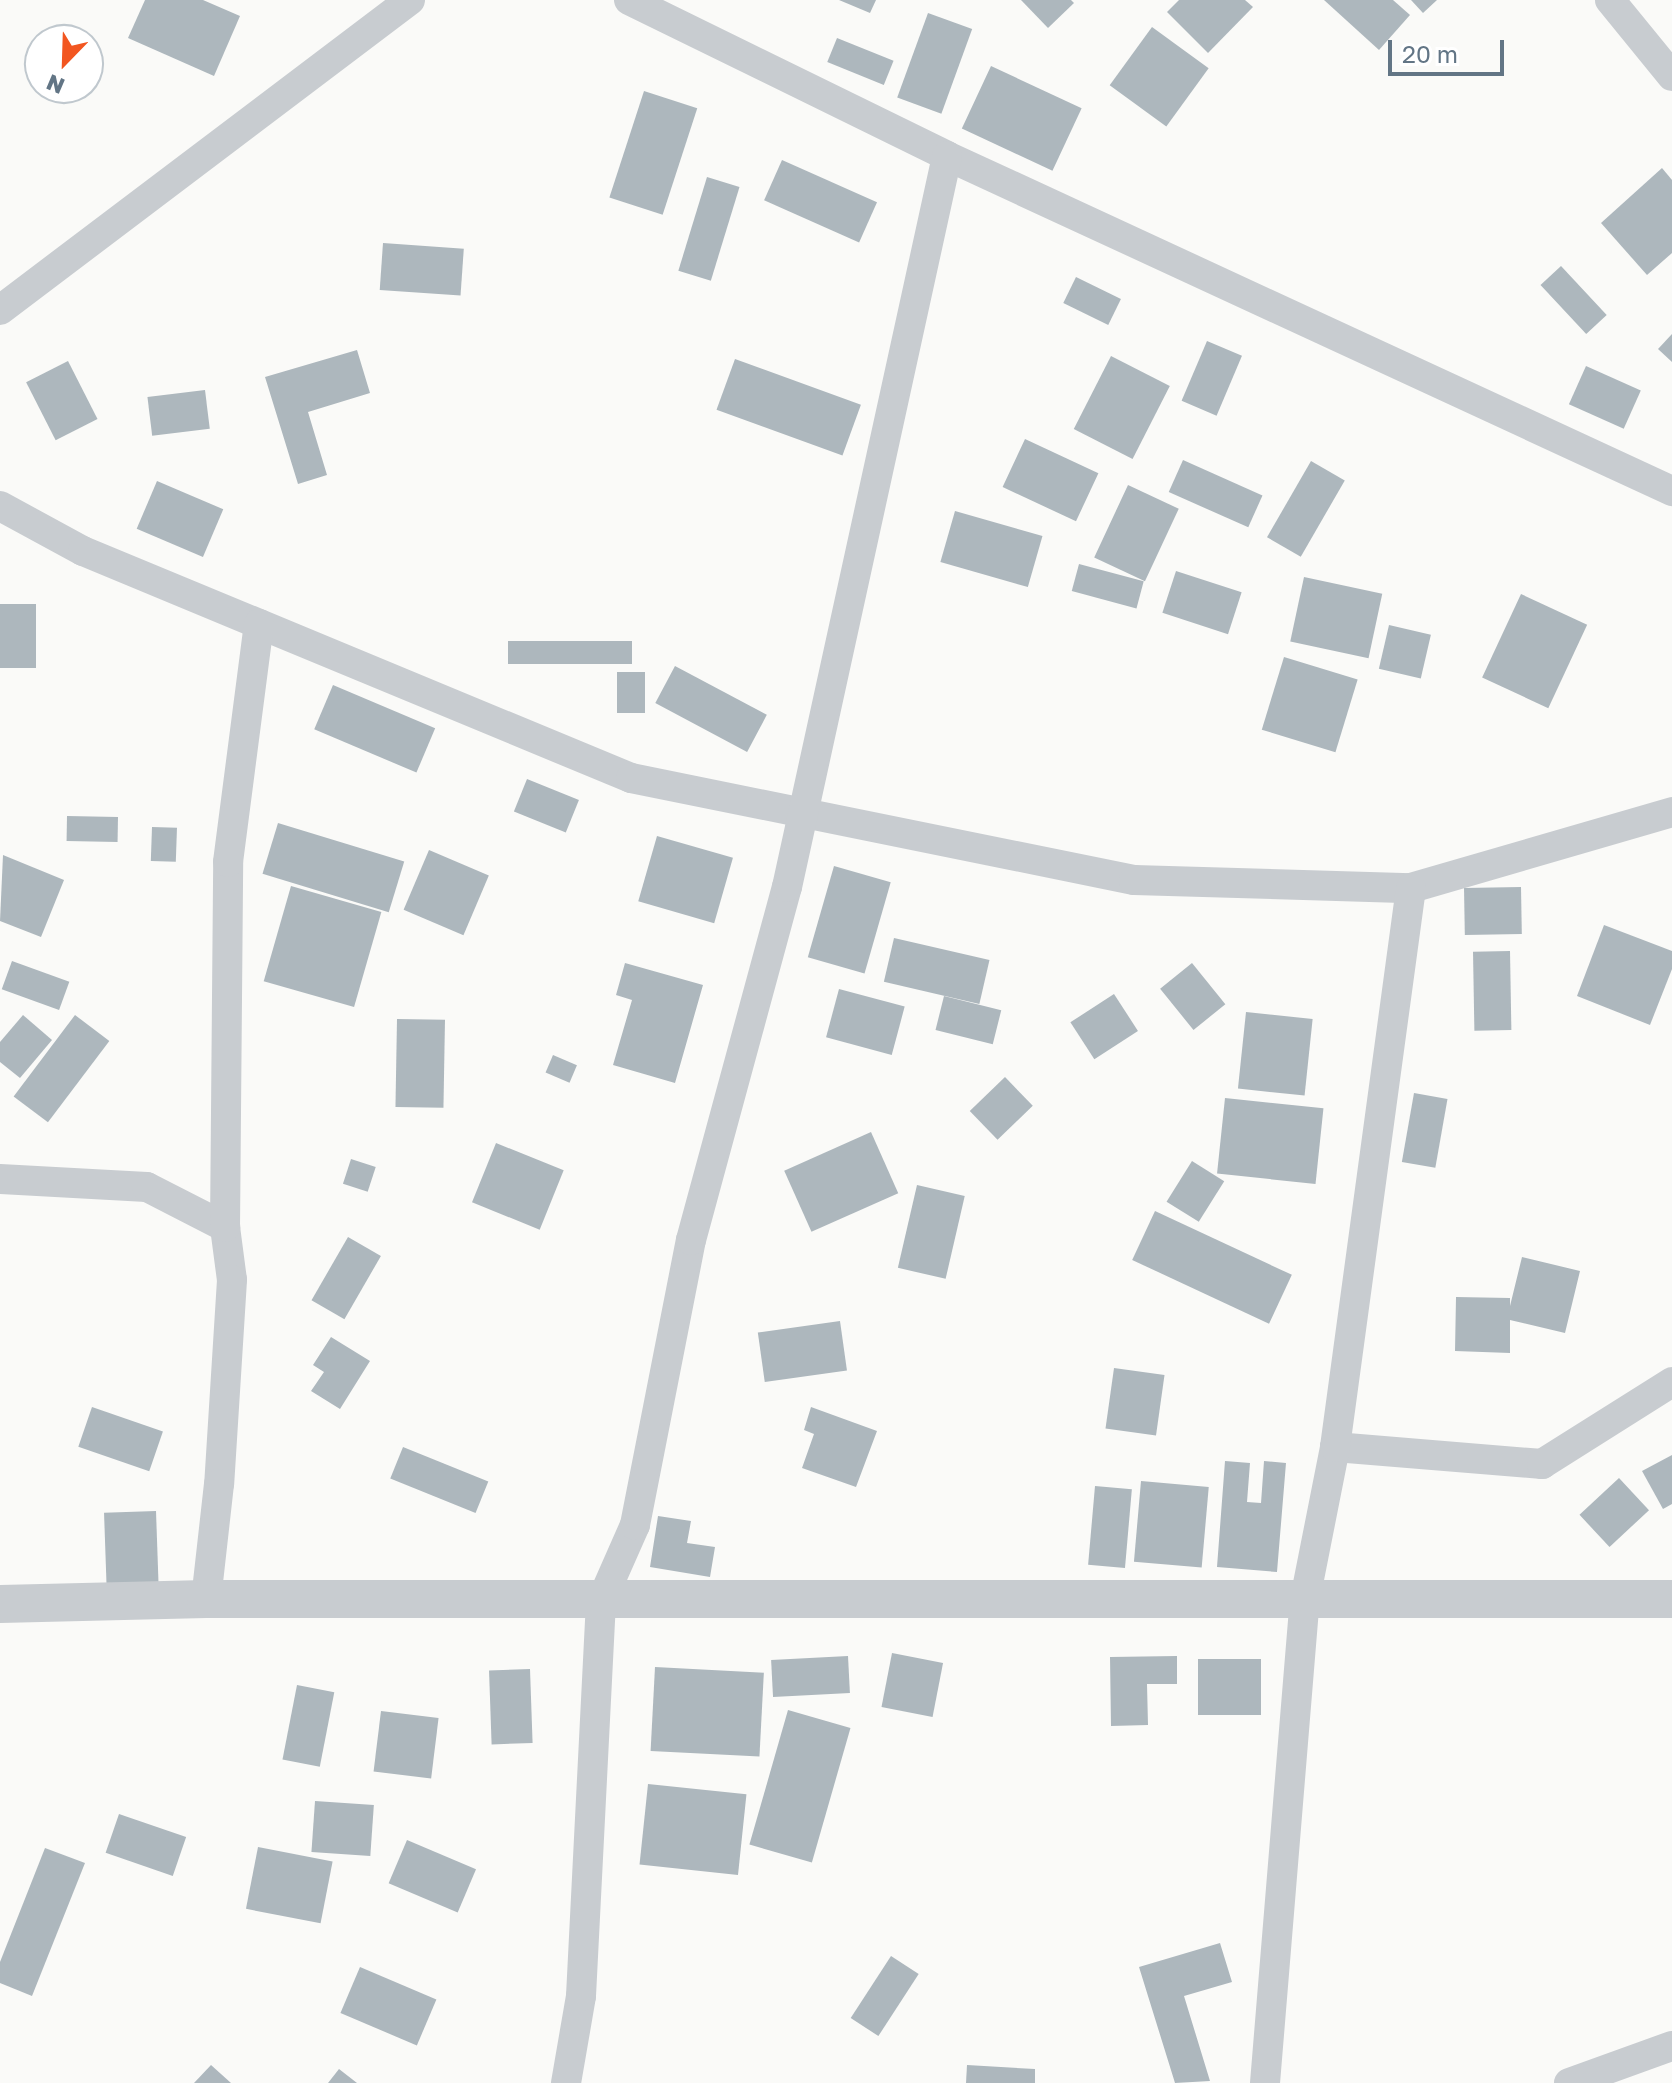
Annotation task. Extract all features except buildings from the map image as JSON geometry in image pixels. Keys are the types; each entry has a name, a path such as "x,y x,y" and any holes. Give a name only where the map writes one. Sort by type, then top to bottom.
{"street":[{"path":"0,310 410,0"},
{"path":"629,0 947,156 1672,491"},
{"path":"1610,0 1672,76"},
{"path":"566,2083 581,1996 601,1602 635,1525 691,1240 803,816 947,156"},
{"path":"0,506 83,551 631,778 803,816 1134,880 1411,888 1672,812"},
{"path":"206,1599 232,1280 225,1227 228,862 259,624"},
{"path":"1265,2083 1305,1599 1335,1447 1411,888"},
{"path":"0,1179 147,1187 225,1227"},
{"path":"1335,1447 1542,1464 1672,1382"},
{"path":"0,1604 206,1599 601,1602 1672,1599"},
{"path":"1569,2083 1672,2046"}]}
